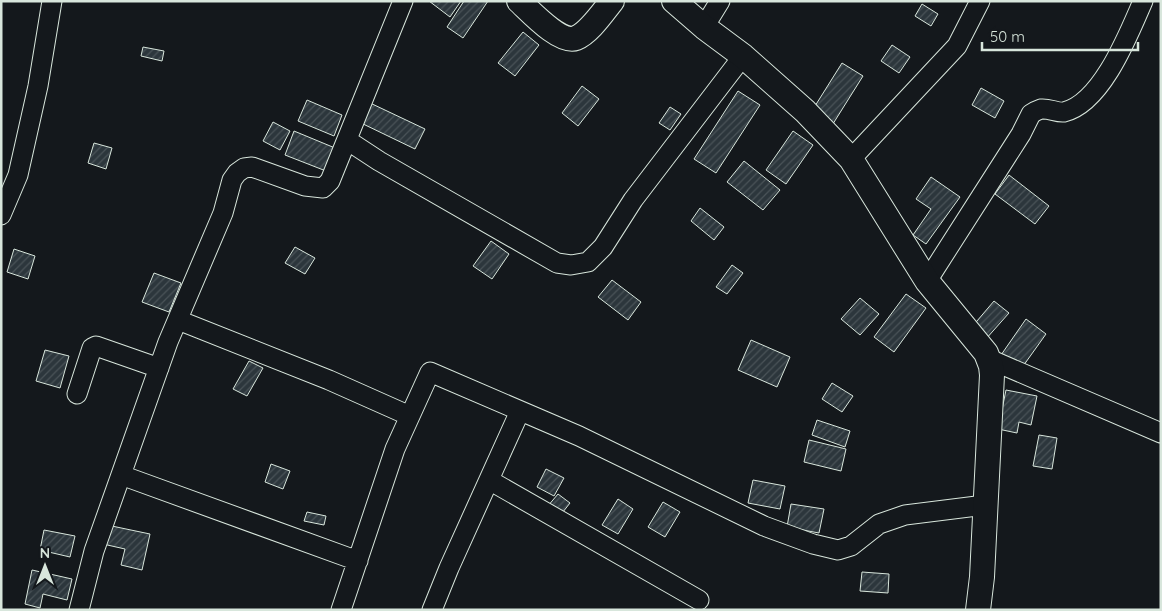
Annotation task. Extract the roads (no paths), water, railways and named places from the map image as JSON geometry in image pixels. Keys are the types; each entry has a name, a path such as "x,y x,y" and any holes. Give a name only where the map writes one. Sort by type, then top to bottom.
{"street":[{"path":"1,215 18,175 38,86 52,1"},
{"path":"79,610 94,551 159,368 223,213 232,180 244,168 252,167 305,186 323,188 330,181 403,1"},
{"path":"519,1 546,27 566,38 572,39 581,35 612,1"},
{"path":"674,1 704,27 743,56 805,111 851,159 927,281 989,359 992,375 982,577 978,610"},
{"path":"704,27 720,1"},
{"path":"851,159 957,46 980,1"},
{"path":"927,281 1021,134 1031,114 1041,109 1063,112 1078,106 1094,92 1114,64 1144,1"},
{"path":"347,140 379,161 557,263 572,265 588,262 602,247 633,200 743,56"},
{"path":"178,320 329,380 410,416"},
{"path":"77,394 92,348 96,346 159,368"},
{"path":"989,359 1161,434"},
{"path":"341,610 395,449 430,372 579,436 764,526 838,550 851,546 879,524 905,515 985,505"},
{"path":"432,610 520,411"},
{"path":"121,475 358,561"},
{"path":"489,480 699,600"}]}
